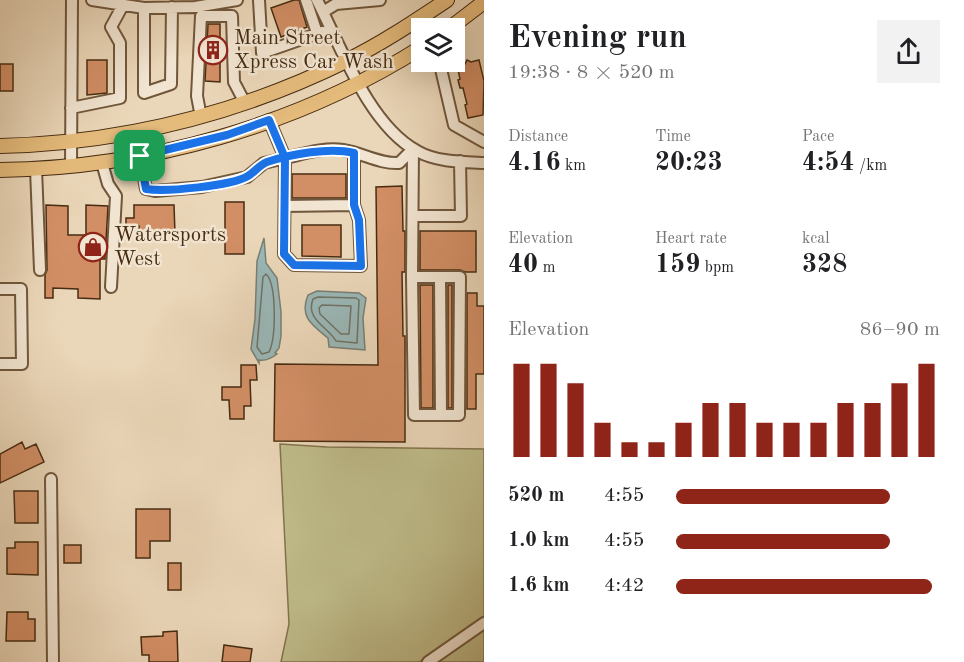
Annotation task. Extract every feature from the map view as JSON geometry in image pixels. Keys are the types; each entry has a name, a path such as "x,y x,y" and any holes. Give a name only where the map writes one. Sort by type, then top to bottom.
{"main road":[{"path":"0,146 70,142 158,128 245,103 348,60 405,28 447,0"},
{"path":"463,18 484,2"},
{"path":"0,170 36,170 102,163 227,135 359,83 411,52"}],"street":[{"path":"71,166 72,0"},
{"path":"92,0 144,8 237,0"},
{"path":"259,0 262,53 332,29"},
{"path":"306,0 317,33"},
{"path":"317,0 359,83 383,124 400,140 413,148 440,159 484,163"},
{"path":"323,12 336,4 380,0"},
{"path":"224,2 225,16"},
{"path":"70,108 120,98 120,43 111,27 123,5"},
{"path":"144,8 144,93 171,84 172,7"},
{"path":"201,117 197,96 201,16 232,16 234,82 245,103"},
{"path":"442,72 454,124 484,142"},
{"path":"269,120 285,158 284,254 294,265 361,266 359,220 354,205 354,153"},
{"path":"140,156 146,189 155,190 202,187 247,177 264,163 341,149 385,164 399,163 413,148"},
{"path":"412,278 460,277 459,415 414,415 412,278 413,148"},
{"path":"413,216 461,216 460,161"},
{"path":"102,163 108,184 116,196 111,286"},
{"path":"36,170 40,270"},
{"path":"285,206 354,205"},
{"path":"440,277 441,415"},
{"path":"0,289 21,289 22,364 0,364"},
{"path":"51,479 53,662"},
{"path":"428,662 484,622"}],"shaded area":[{"path":"280,444 327,447 484,449 484,616 419,662 281,662 289,624"},
{"path":"484,629 484,662 437,662"}],"water":[{"path":"264,238 266,263 277,278 281,336 279,348 275,353 277,354 268,359 259,360 259,363 251,349 255,319 257,261"},
{"path":"317,291 359,293 366,298 363,318 365,350 329,347 328,338 312,324 306,315 308,295"}],"building":[{"path":"299,0 307,27 281,37 271,8"},
{"name":"Main Street Xpress Car Wash","path":"208,24 220,24 220,82 205,81"},
{"path":"87,60 107,60 107,93 87,95"},
{"path":"467,60 471,62 479,60 484,81 483,115 468,118 463,88 460,88 458,80 460,79 458,72 465,72"},
{"path":"0,64 13,64 13,91 0,91"},
{"path":"292,174 346,174 346,198 292,198"},
{"path":"402,186 403,231 405,231 405,272 402,272 403,336 405,336 405,442 274,441 275,364 378,365 376,187"},
{"path":"225,202 244,202 244,254 225,254"},
{"path":"46,205 68,206 68,235 86,235 86,205 108,206 105,259 100,259 100,299 78,298 78,289 53,288 53,298 45,298"},
{"path":"134,205 174,205 175,234 139,234 139,226 126,226 126,218 134,218"},
{"path":"302,225 341,225 341,257 302,256"},
{"path":"420,231 476,231 476,272 420,270"},
{"path":"420,285 433,285 433,408 421,408"},
{"path":"448,285 452,285 452,408 448,408"},
{"path":"467,293 477,293 477,306 484,306 484,374 476,374 476,409 467,409"},
{"path":"241,365 256,365 257,380 250,380 251,406 244,406 244,419 230,419 229,400 222,400 222,387 241,387"},
{"path":"22,442 25,449 36,444 44,462 0,483 0,454"},
{"path":"14,491 38,491 38,523 15,523"},
{"path":"136,509 170,509 170,541 150,541 150,558 136,558"},
{"path":"15,542 38,542 38,575 7,574 7,548 15,548"},
{"path":"64,545 81,545 81,563 64,563"},
{"path":"168,563 181,563 181,590 168,590"},
{"path":"7,612 28,612 28,619 35,619 35,641 6,641"},
{"path":"177,631 178,662 149,662 149,655 142,655 141,637 163,636 163,632"},
{"path":"224,645 252,649 250,662 222,662"}],"place":[{"name":"Main Street Xpress Car Wash","path":"213,50"},
{"name":"Watersports West","path":"93,247"}],"route":[{"path":"140,156 146,189 155,190 202,187 247,177 264,163 285,158 310,153 341,149 354,153 354,205 359,220 361,266 294,265 284,254 285,158 269,120 227,135 140,156"}]}
